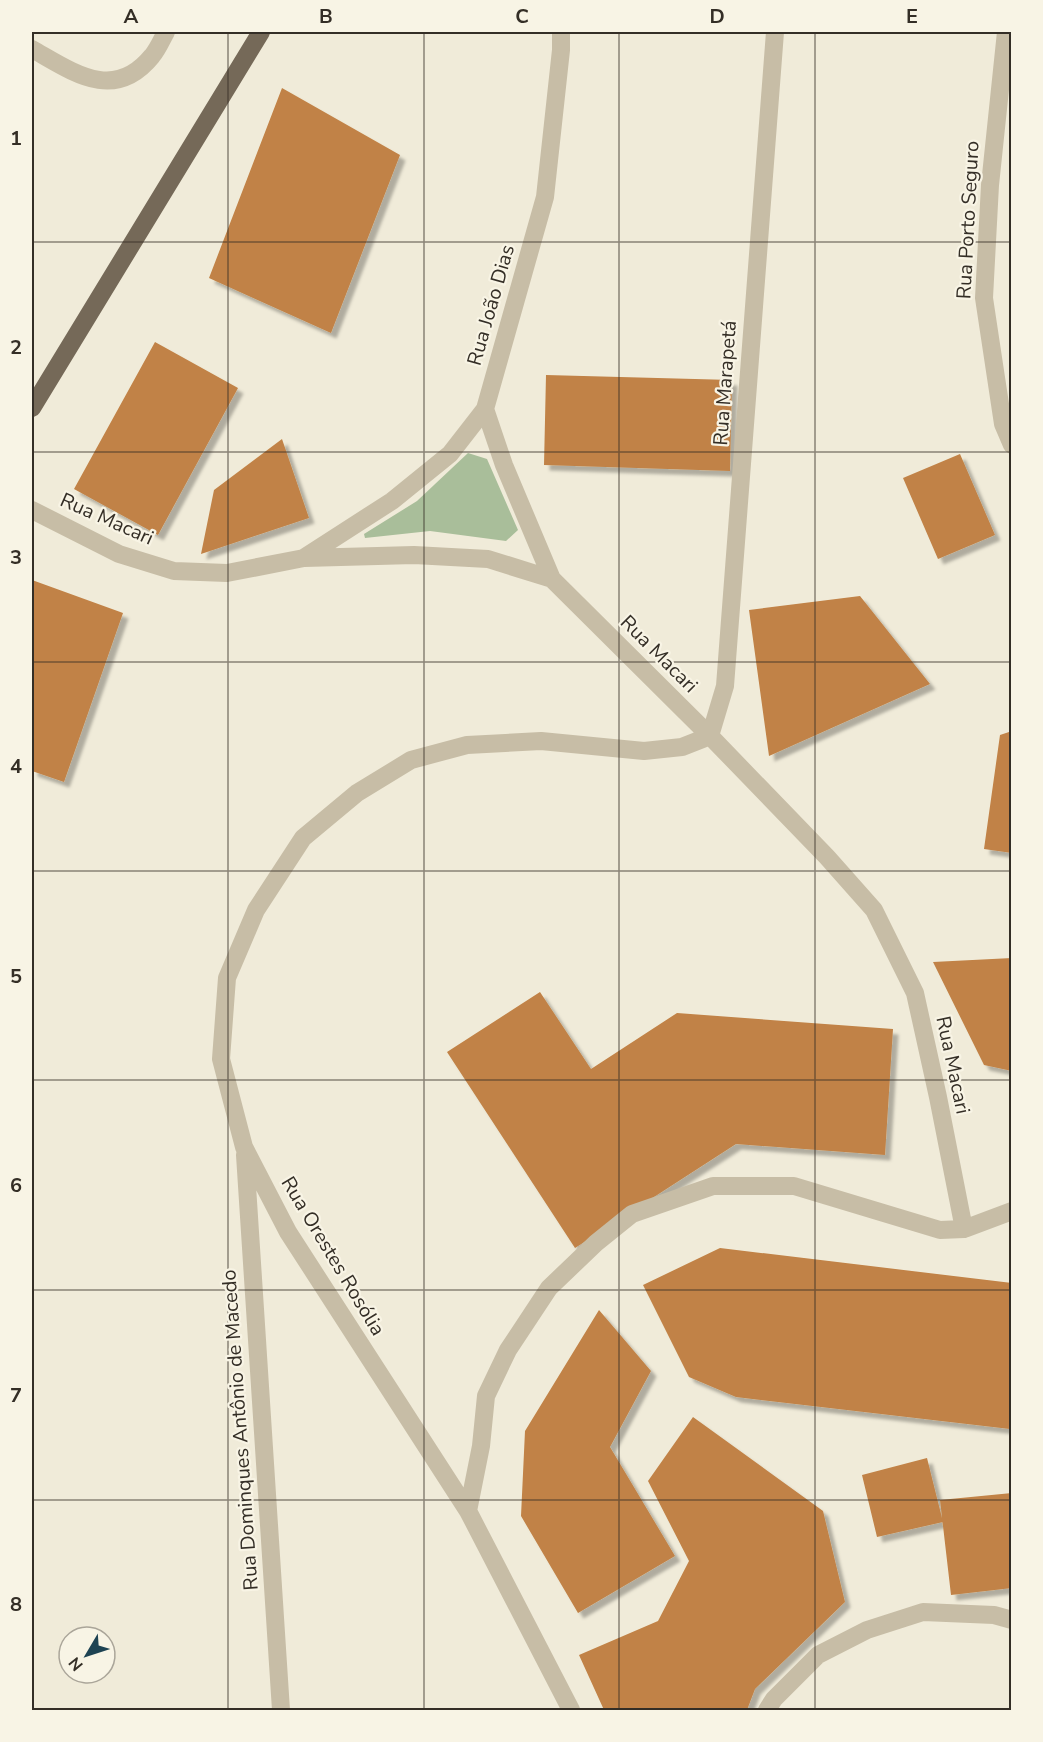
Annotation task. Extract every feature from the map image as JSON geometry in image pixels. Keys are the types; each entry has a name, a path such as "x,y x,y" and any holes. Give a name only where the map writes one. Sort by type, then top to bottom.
{"main road":[{"path":"32,408 261,32"}],"street":[{"path":"32,49 68,69 102,82 130,77 153,56 166,32"},
{"name":"Rua João Dias","path":"485,409 545,197 561,32"},
{"name":"Rua Marapetá","path":"710,736 725,686 775,32"},
{"name":"Rua Porto Seguro","path":"1006,32 990,185 984,298 1003,424 1011,445"},
{"path":"304,558 392,501 450,454 485,409"},
{"path":"485,409 504,465 552,579"},
{"name":"Rua Macari","path":"32,510 119,554 174,571 227,573 304,558 414,555 488,559 552,579 710,736 827,857 874,910 915,993 964,1229"},
{"name":"Rua Orestes Rosólia","path":"571,1710 468,1511 288,1232 244,1147 221,1059 227,978 256,909 303,838 357,793 411,760 467,746 541,741 644,751 682,747 710,736"},
{"name":"Rua Dominques Antônio de Macedo","path":"244,1147 281,1710"},
{"path":"468,1511 481,1446 486,1396 508,1350 549,1288 596,1243 632,1214 712,1186 794,1186 940,1230 964,1229 1011,1211"},
{"path":"767,1710 774,1699 818,1655 867,1630 923,1612 994,1615 1011,1620"}],"green space":[{"path":"468,453 487,459 518,530 506,541 430,531 365,538 364,534 417,501"}],"building":[{"path":"282,88 400,155 331,333 209,278"},
{"path":"155,342 238,388 158,535 74,489"},
{"path":"546,375 732,380 730,471 544,465"},
{"path":"282,439 309,518 201,554 214,490"},
{"path":"960,454 995,535 938,559 903,478"},
{"path":"32,580 123,613 64,782 32,771"},
{"path":"860,596 930,684 769,756 749,610"},
{"path":"1012,731 1012,853 984,849 1000,735"},
{"path":"1012,958 1012,1071 984,1065 933,962"},
{"path":"540,992 591,1069 677,1013 893,1029 885,1155 736,1144 575,1248 447,1052"},
{"path":"720,1248 1012,1283 1010,1429 736,1397 689,1377 643,1285"},
{"path":"599,1310 651,1371 610,1447 675,1556 578,1613 521,1516 525,1431"},
{"path":"693,1417 823,1511 845,1602 755,1689 747,1710 604,1710 579,1655 658,1621 689,1561 648,1481"},
{"path":"927,1458 943,1522 877,1537 862,1475"},
{"path":"1012,1493 1012,1588 951,1595 940,1500"}]}
